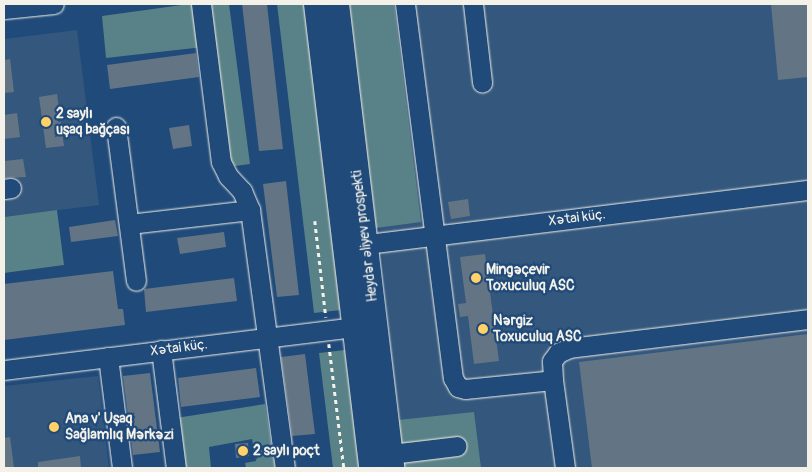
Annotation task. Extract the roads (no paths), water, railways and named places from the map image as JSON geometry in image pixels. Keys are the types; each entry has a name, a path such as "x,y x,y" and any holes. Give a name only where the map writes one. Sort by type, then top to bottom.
{"main road":[{"name":"Heydər Əliyev prospekti","path":"316,4 392,461"},
{"name":"Heydər Əliyev prospekti","path":"337,4 355,246 354,327 371,468"}],"street":[{"path":"4,10 54,4"},
{"path":"200,4 221,162 228,176 242,191 250,210 285,468"},
{"path":"405,4 450,370 458,387 473,389 553,380"},
{"path":"473,4 482,82"},
{"path":"116,127 136,282"},
{"name":"Xətai küç.","path":"355,246 808,190"},
{"path":"129,224 250,210"},
{"path":"565,468 553,380 552,361 558,353 569,348 808,319"},
{"name":"Xətai küç.","path":"4,370 354,327"},
{"path":"161,350 176,468"},
{"path":"108,357 122,468"},
{"path":"392,461 457,446"}],"place":[{"name":"2 saylı uşaq bağçası","path":"46,122"},
{"name":"Mingəçevir Toxuculuq ASC","path":"476,278"},
{"name":"Nərgiz Toxuculuq ASC","path":"483,329"},
{"name":"Ana v' Uşaq Sağlamlıq Mərkəzi","path":"54,427"},
{"name":"2 saylı poçt","path":"243,451"}]}
